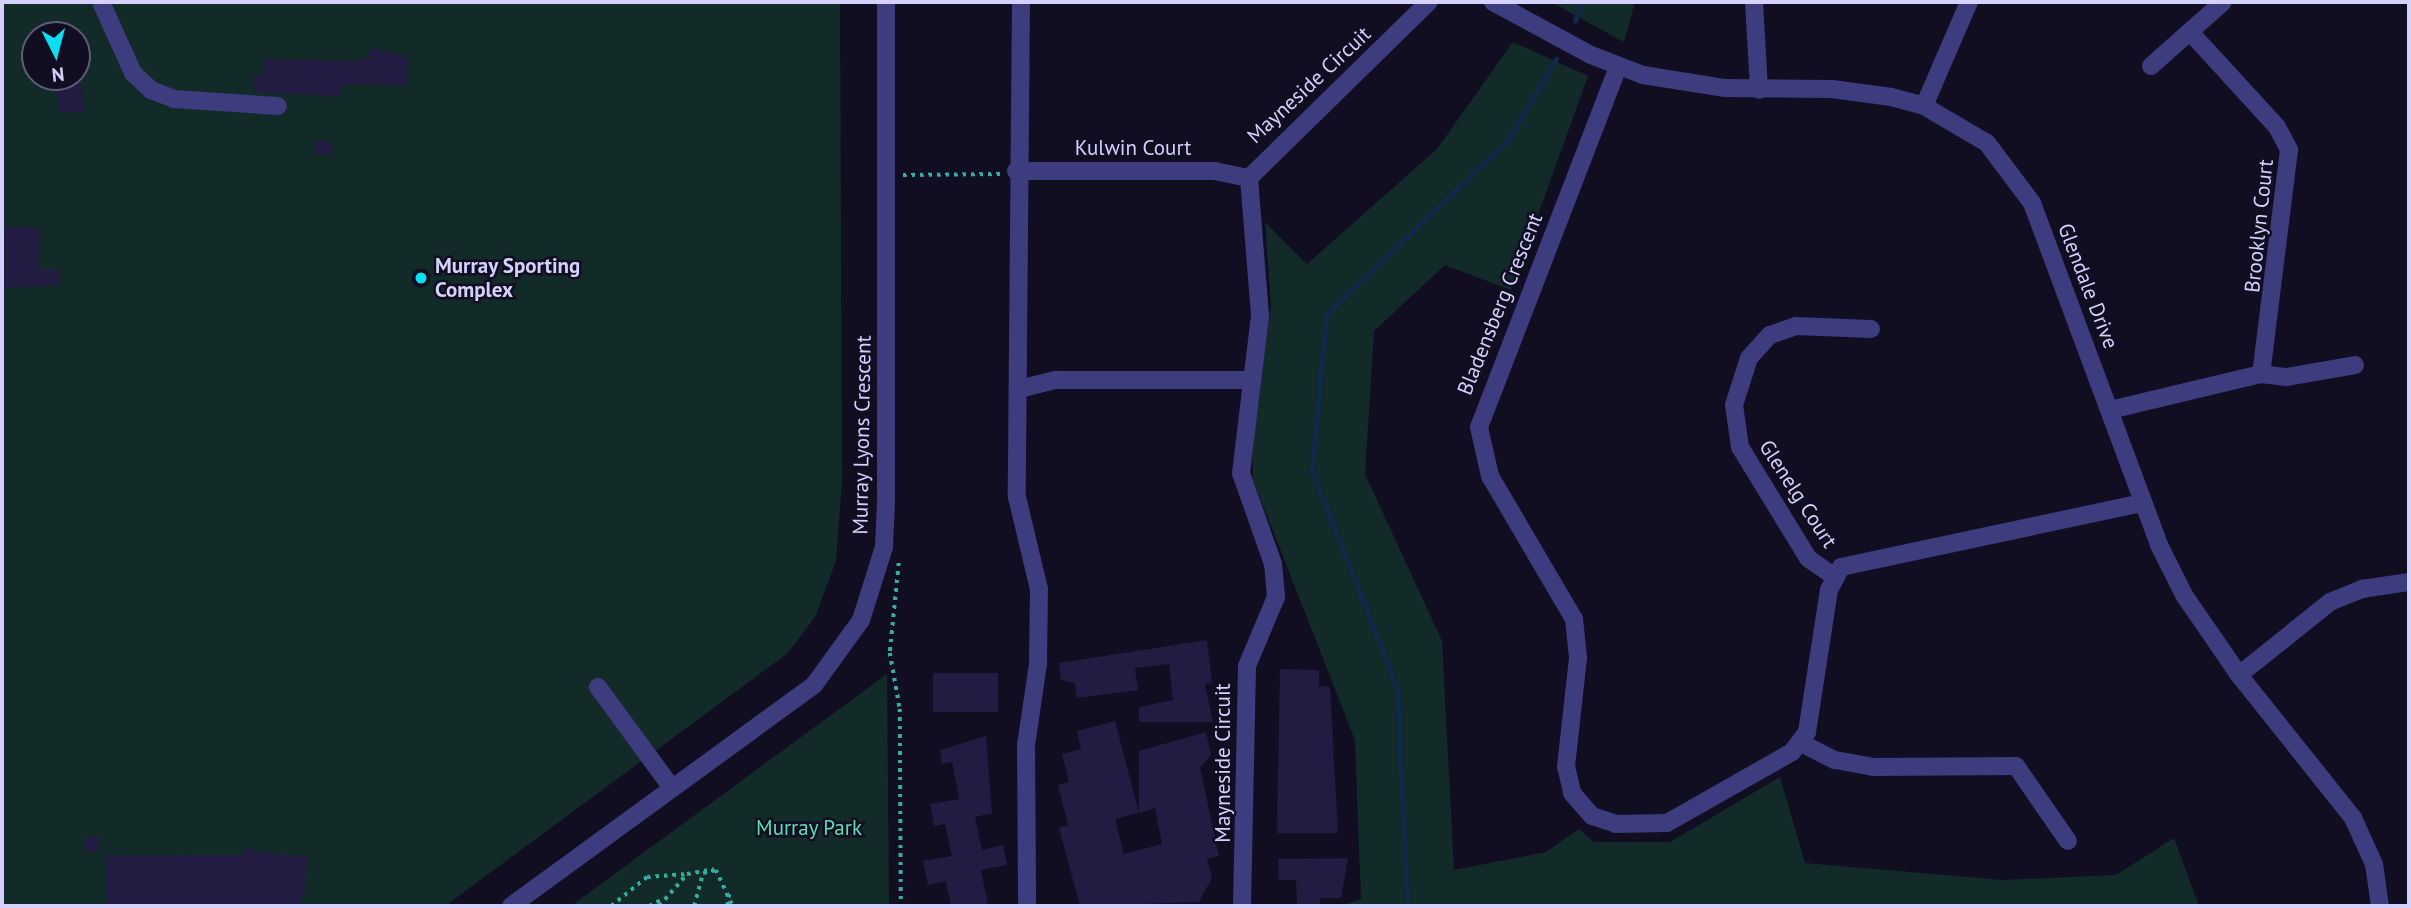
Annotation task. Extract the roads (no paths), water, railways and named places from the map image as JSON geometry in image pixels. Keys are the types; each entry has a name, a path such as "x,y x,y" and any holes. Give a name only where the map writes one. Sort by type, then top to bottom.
{"street":[{"path":"101,2 133,73 151,90 174,99 278,106"},
{"name":"Murray Lyons Crescent","path":"511,906 814,685 842,653 875,584 886,501 886,2"},
{"path":"1021,2 1016,171 1023,388 1016,409 1017,497 1039,589 1038,664 1026,745 1027,906"},
{"name":"Mayneside Circuit","path":"1242,906 1247,666 1276,597 1273,564 1241,473 1249,380 1260,315 1249,178 1429,2"},
{"path":"1754,2 1759,90"},
{"path":"1924,106 1969,2"},
{"path":"2151,66 2223,2"},
{"name":"Glendale Drive","path":"1503,5 1618,67 1671,82 1759,90 1860,90 1924,106 1987,143 2032,203 2143,503 2184,595 2239,675 2353,818 2374,864 2380,906"},
{"name":"Brooklyn Court","path":"2191,33 2277,127 2289,150 2261,374"},
{"name":"Bladensberg Crescent","path":"1618,67 1479,427 1490,476 1574,619 1578,658 1568,781 1581,805 1604,822 1667,823 1801,743"},
{"name":"Kulwin Court","path":"1016,171 1215,171 1249,178"},
{"name":"Glenelg Court","path":"1832,575 1808,558 1740,447 1734,405 1749,358 1770,335 1796,326 1871,329"},
{"path":"2110,410 2261,374 2287,377 2355,365"},
{"path":"1023,388 1056,380 1249,380"},
{"path":"2068,841 2016,766 1873,767 1835,760 1801,743 1832,575 1863,558 2143,503"},
{"path":"2239,675 2330,602 2362,589 2409,582"},
{"path":"598,687 672,788"}],"waterway":[{"path":"1575,21 1582,2"},
{"path":"1407,906 1397,688 1312,471 1326,314 1507,141 1556,59"},
{"path":"1677,906 1713,906"}],"place":[{"name":"Murray Sporting Complex","path":"421,278"}],"park label":[{"name":"Murray Park","path":"809,828"}]}
